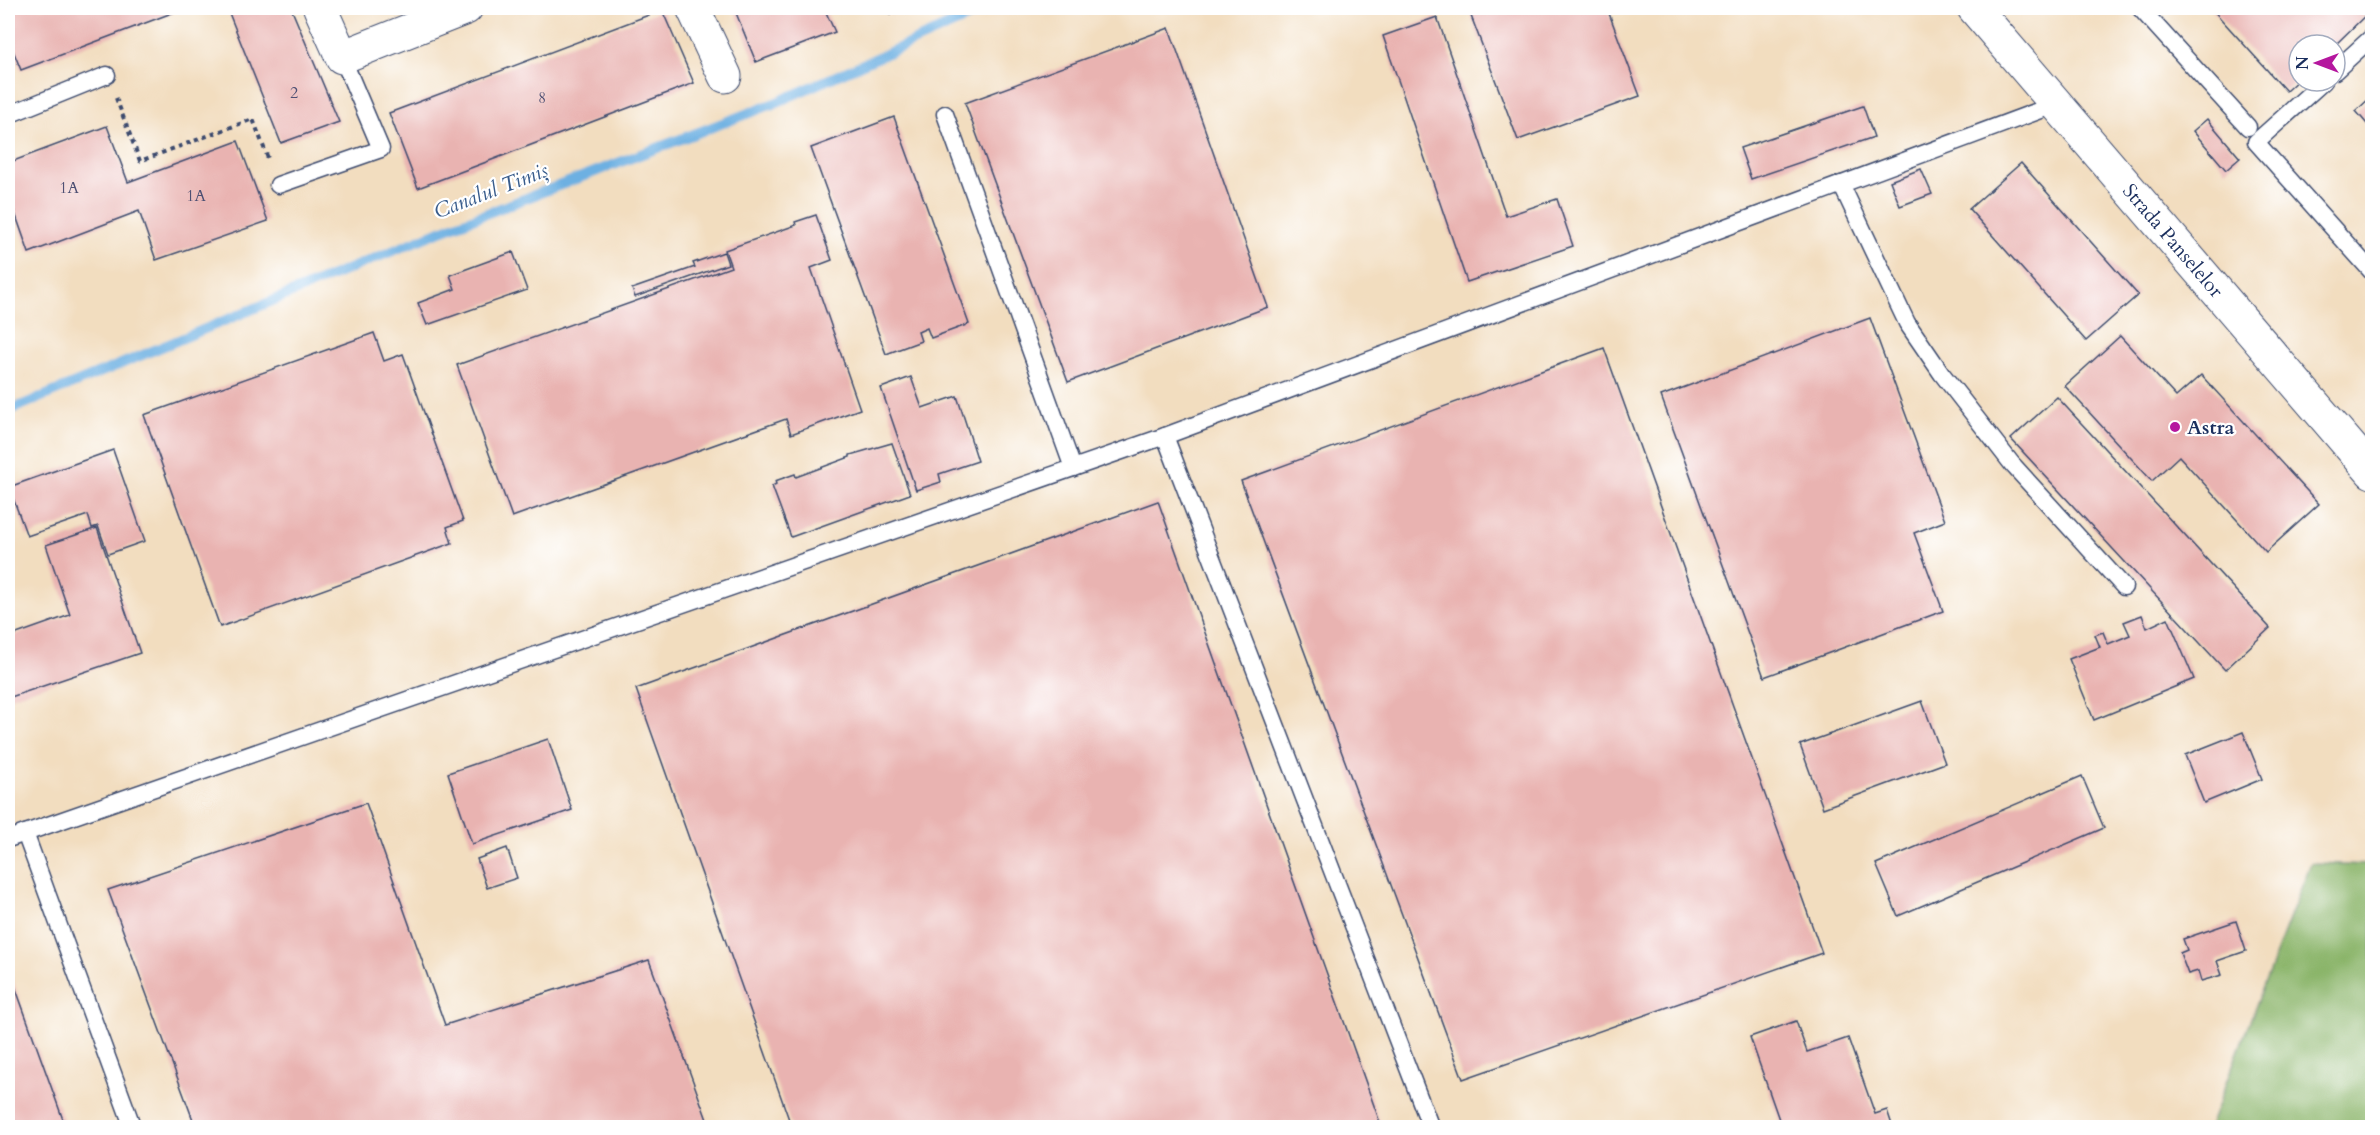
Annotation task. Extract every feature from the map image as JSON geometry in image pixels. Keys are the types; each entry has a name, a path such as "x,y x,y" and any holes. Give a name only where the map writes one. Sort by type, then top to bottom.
{"street":[{"path":"320,8 342,57 466,8"},
{"path":"693,8 725,76"},
{"name":"Strada Panselelor","path":"1974,8 2373,472"}],"lane":[{"path":"2140,8 2248,127"},
{"path":"2347,60 2373,37"},
{"path":"278,185 381,149 342,57"},
{"path":"8,115 107,75"},
{"path":"2311,93 2256,142 2373,272"},
{"path":"8,839 1165,436 2057,104"},
{"path":"945,114 1073,468"},
{"path":"1841,184 1907,323 1942,374 2012,464 2124,587"},
{"path":"1165,436 1431,1128"},
{"path":"25,833 133,1128"}],"path":[{"path":"107,75 140,161 253,119 278,185"}],"green space":[{"path":"2311,863 2372,865 2372,1127 2209,1127"}],"building":[{"path":"8,8 185,8 21,70 8,38"},
{"path":"227,8 291,8 339,122 281,143"},
{"path":"734,8 824,8 835,32 756,62"},
{"path":"887,8 908,8 890,15"},
{"path":"1468,8 1607,8 1640,96 1518,140"},
{"path":"2211,8 2372,8 2347,33 2287,33 2286,91"},
{"path":"662,10 694,83 418,188 389,113"},
{"path":"1437,17 1506,216 1557,199 1573,246 1467,282 1383,36"},
{"path":"1169,28 1268,307 1068,382 965,103"},
{"path":"2372,96 2372,130 2356,111"},
{"path":"1863,106 1874,137 1751,179 1740,148"},
{"path":"894,117 969,324 931,338 927,328 918,332 921,341 886,354 811,148"},
{"path":"2207,119 2240,158 2226,170 2193,131"},
{"path":"107,126 128,182 238,141 268,221 156,260 139,211 29,253 8,193 8,163"},
{"path":"2021,163 2138,295 2086,341 1969,209"},
{"path":"1921,169 1932,194 1900,206 1890,181"},
{"path":"816,215 832,260 811,268 860,409 791,434 786,419 512,517 457,365 731,267 725,250 796,225 795,222"},
{"path":"513,252 527,290 427,325 418,303 455,289 450,275"},
{"path":"724,252 728,264 635,297 632,289 695,267 693,263"},
{"path":"1870,318 1945,521 1914,533 1943,611 1764,677 1661,396"},
{"path":"374,333 384,361 403,354 463,521 447,527 452,543 220,627 144,415"},
{"name":"Astra","path":"2120,336 2176,397 2201,375 2319,504 2266,552 2179,456 2152,481 2065,386"},
{"path":"1604,348 1822,953 1463,1079 1241,481"},
{"path":"911,377 922,408 957,396 978,461 939,474 941,482 916,490 881,388"},
{"path":"2057,397 2270,628 2225,670 2011,439"},
{"path":"892,443 910,494 791,537 772,486 776,484 775,481 795,474 796,477 850,457 850,455"},
{"path":"113,450 145,541 108,554 98,526 92,528 88,515 27,536 9,487"},
{"path":"1158,501 1382,1128 792,1128 636,689"},
{"path":"97,528 140,653 8,698 8,637 70,615 46,545"},
{"path":"2142,615 2147,628 2168,618 2194,679 2094,720 2069,659 2100,647 2095,635 2103,632 2108,644 2130,635 2124,622"},
{"path":"1922,701 1945,763 1823,808 1800,745"},
{"path":"2243,732 2262,779 2204,803 2185,755"},
{"path":"548,739 572,810 472,844 448,773"},
{"path":"2082,776 2104,828 1898,916 1876,864"},
{"path":"366,803 445,1025 649,960 710,1128 196,1128 108,890"},
{"path":"507,848 517,878 487,888 477,859"},
{"path":"2236,921 2246,951 2217,961 2222,975 2201,981 2198,971 2188,974 2180,953 2187,950 2183,939"},
{"path":"8,967 66,1128 8,1128"},
{"path":"1796,1021 1807,1052 1848,1038 1875,1114 1887,1110 1893,1128 1782,1128 1750,1037"}],"waterway":[{"name":"Canalul Timiș","path":"8,411 438,232 775,103 989,8"}],"place":[{"name":"Astra","path":"2175,427"}]}
